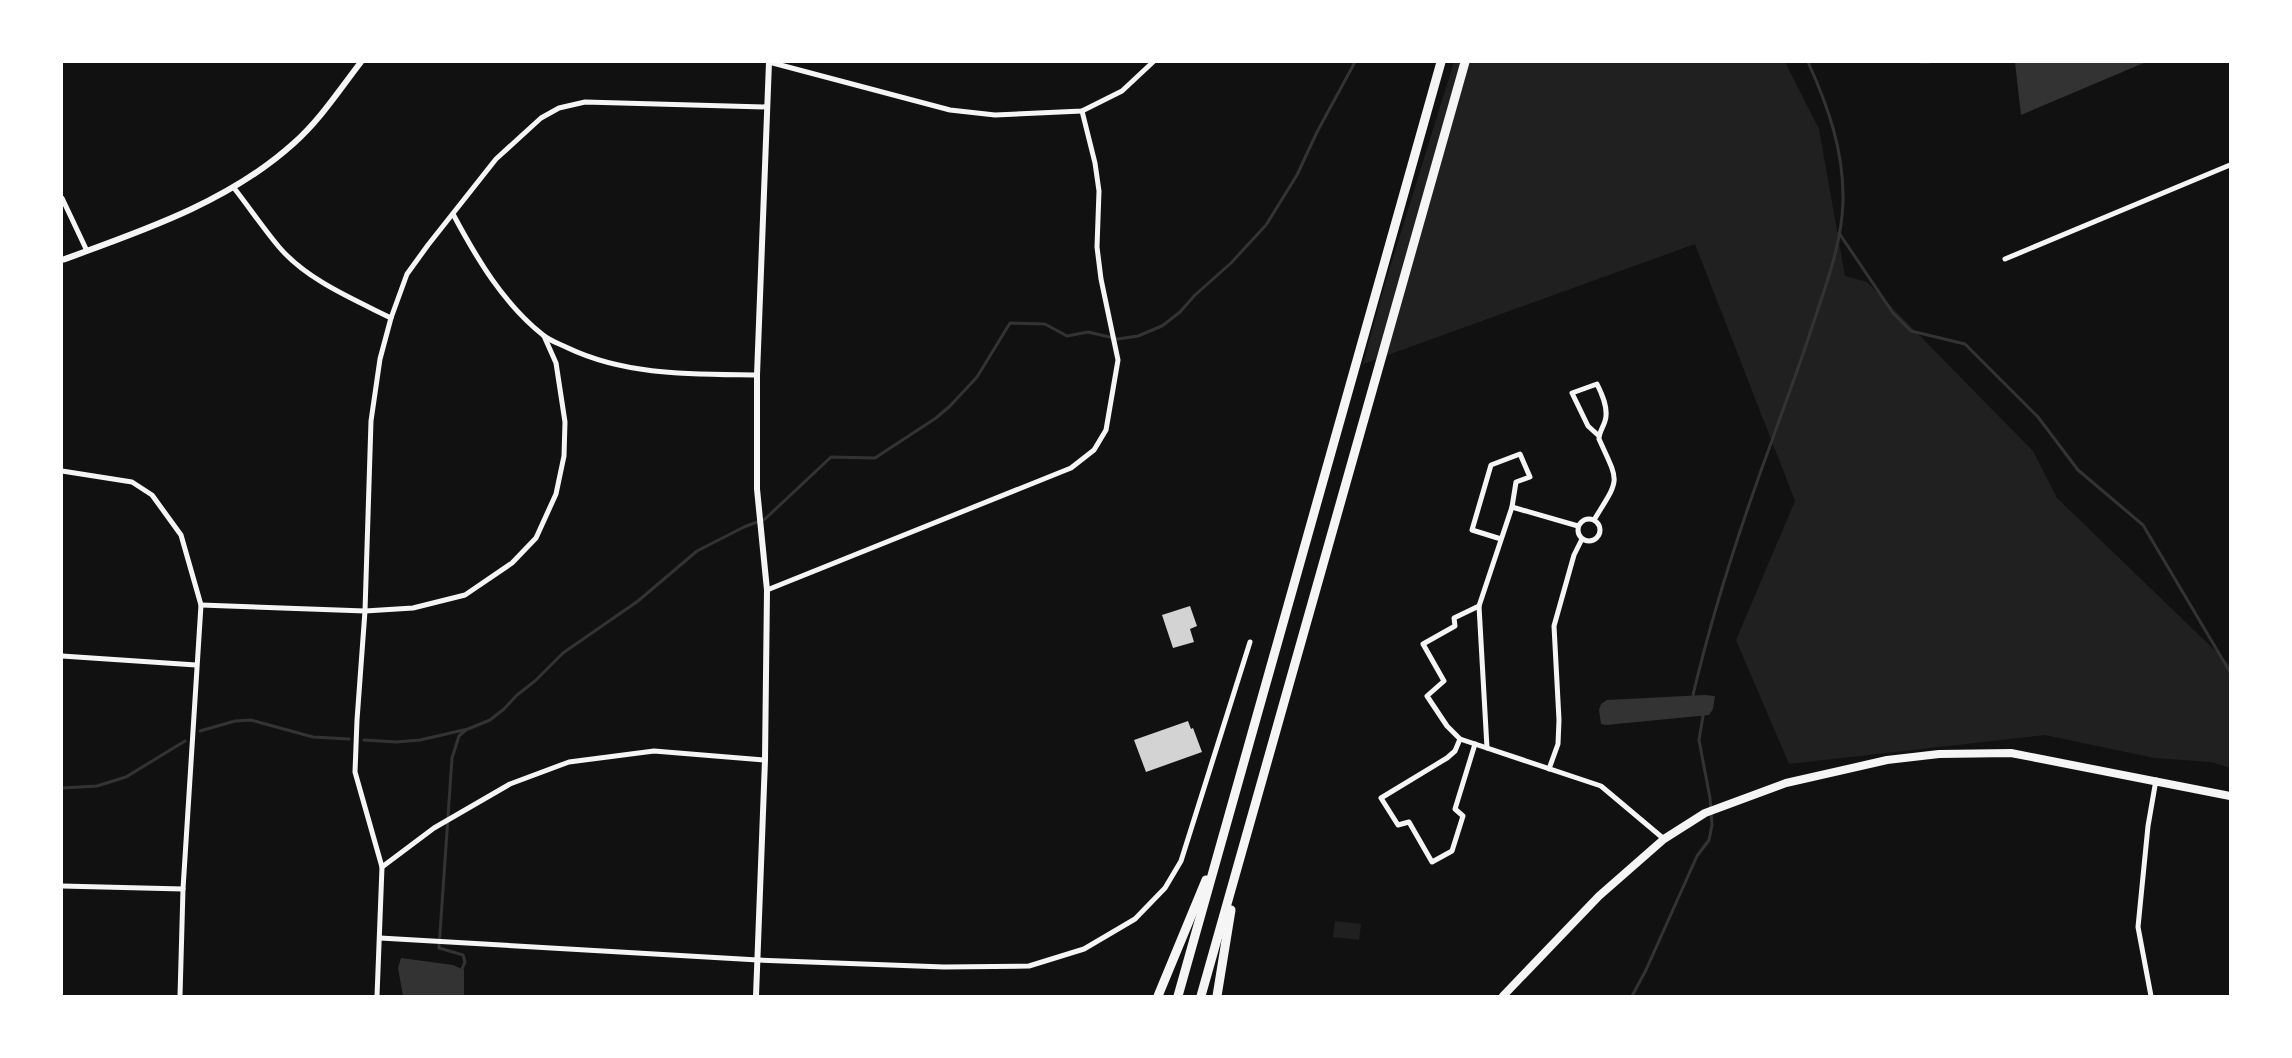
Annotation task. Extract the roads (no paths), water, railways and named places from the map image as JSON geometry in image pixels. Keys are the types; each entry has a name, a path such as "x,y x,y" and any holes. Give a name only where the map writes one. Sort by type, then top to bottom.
{"highway":[{"path":"1178,996 1441,62"},
{"path":"1201,996 1465,62"},
{"path":"1158,996 1223,836"},
{"path":"1217,996 1238,871"}],"main road":[{"path":"1503,996 1592,903 1664,839 1705,813 1786,783 1887,760 1939,754 2011,753 2230,796"}],"street":[{"path":"62,260 172,218 234,188 260,171 295,142 335,97 361,62"},
{"path":"756,996 765,760 767,590 757,489 757,375 769,62 950,110 995,115 1082,111 1122,91 1153,62"},
{"path":"377,996 382,867 356,772 357,720 365,611 372,413 380,359 391,318 407,274 496,159 541,118 560,108 585,102 767,107"},
{"path":"767,590 1071,468 1094,450 1106,430 1119,360 1101,279 1097,247 1099,191 1095,163 1082,111"},
{"path":"2005,259 2230,165"},
{"path":"234,188 280,248 307,271 336,290 391,318"},
{"path":"62,198 87,251"},
{"path":"453,214 477,258 504,296 544,336 589,358 629,368 669,374 757,375"},
{"path":"201,605 365,611 413,608 465,595 512,563 536,538 556,494 564,456 565,423 556,363 544,336"},
{"path":"1594,520 1615,486 1616,476 1599,436 1588,426 1572,393 1597,384 1604,396 1606,418 1599,436"},
{"path":"1488,748 1479,606 1512,507 1516,482 1530,477 1520,454 1491,465 1472,530 1501,539"},
{"path":"62,471 132,482 152,495 181,535 201,605 183,889 180,996"},
{"path":"1512,507 1578,526"},
{"path":"1584,519 1594,520 1600,527 1598,537 1592,541 1582,539 1578,534 1578,526 1584,519"},
{"path":"1549,769 1558,744 1559,720 1554,626 1574,555 1582,539"},
{"path":"1479,606 1454,618 1455,626 1423,644 1444,681 1427,696 1447,726 1460,739 1601,786 1664,839"},
{"path":"380,938 758,960 944,967 1029,966 1084,950 1136,919 1165,888 1181,861 1250,642"},
{"path":"62,656 196,665"},
{"path":"1460,739 1455,751 1446,758 1381,798 1398,825 1409,822 1432,862 1452,851 1463,816 1455,809 1475,744"},
{"path":"382,867 434,828 510,784 569,762 654,752 765,760"},
{"path":"2151,996 2138,927 2148,826 2156,780"},
{"path":"62,886 183,889"}],"waterway":[{"path":"364,740 396,742 420,740 468,729 490,720 563,653 638,601 697,551 765,519 831,457 875,458 936,418 977,377 1010,323 1045,324 1067,336 1088,332 1118,339 1138,336 1162,326 1231,263 1266,225 1297,175 1317,132 1355,62"},
{"path":"1694,699 1701,662 1729,564 1828,279 1840,232 1843,182 1838,147 1828,112 1808,62"},
{"path":"1921,62 1929,62"},
{"path":"1839,233 1893,313 1911,331 1965,344 2038,417 2078,470 2143,525 2230,672"},
{"path":"1632,996 1697,856 1709,840 1712,825 1710,798 1699,740 1703,716 1701,713"},
{"path":"200,731 235,721 251,720 313,737 349,739"},
{"path":"462,969 465,962 463,955 439,948 452,758 459,736 466,730"},
{"path":"62,788 97,786 126,777 185,741"}]}
